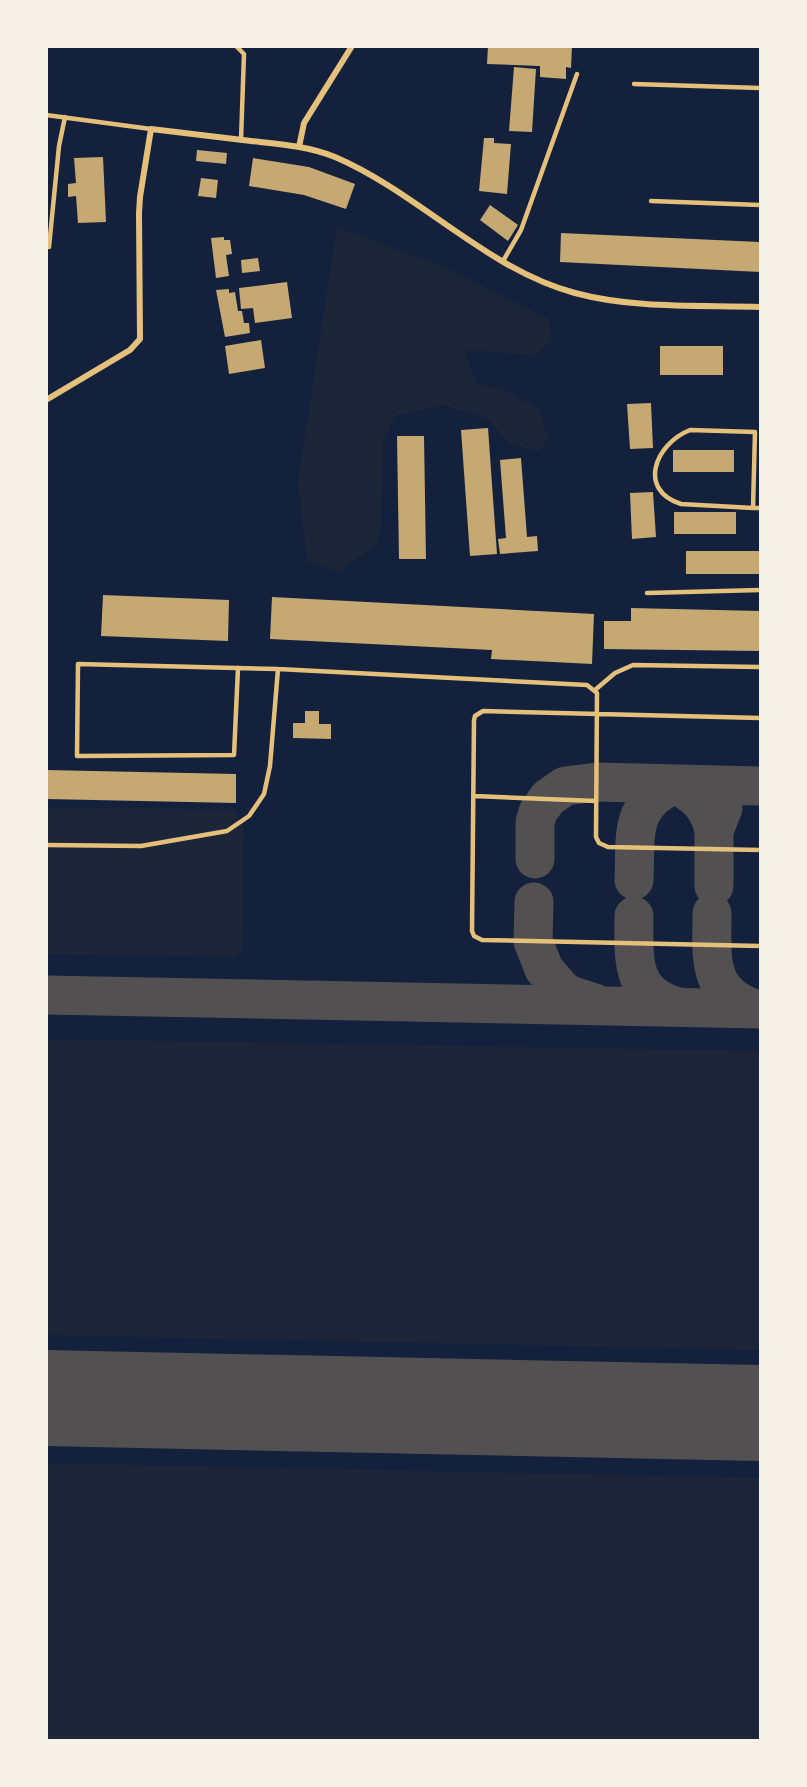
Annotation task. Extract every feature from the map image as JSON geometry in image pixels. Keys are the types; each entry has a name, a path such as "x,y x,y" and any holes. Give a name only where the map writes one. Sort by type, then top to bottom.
{"street":[{"path":"299,147 304,123 352,46"},
{"path":"46,400 130,350 140,339 139,213 151,129 299,147 334,157 355,167 518,270 575,293 603,299 644,303 760,307"}],"lane":[{"path":"236,46 244,54"},
{"path":"242,140 246,46"},
{"path":"504,261 521,230 577,74"},
{"path":"634,84 760,88"},
{"path":"46,115 151,129"},
{"path":"49,247 58,156 65,117"},
{"path":"651,201 760,205"},
{"path":"753,508 758,432 690,430 668,444 656,464 656,478 663,493 670,501 681,504 753,508 760,508"},
{"path":"647,593 760,591"},
{"path":"238,668 234,755 76,756 78,664 238,668 278,669 587,685 597,693 596,837 603,846 760,850"},
{"path":"595,690 615,673 633,665 760,667"},
{"path":"46,845 141,846 227,831 249,816 264,794 270,766 278,669"},
{"path":"760,718 513,711 479,713 474,720 472,931 477,939 760,946"},
{"path":"474,796 596,801"}],"shaded area":[{"path":"337,227 444,267 549,319 551,340 535,356 490,351 464,351 477,384 501,388 539,409 548,439 539,451 510,444 488,419 444,405 395,416 383,441 381,524 377,543 339,572 307,561 298,481"},
{"path":"47,808 234,809 244,828 242,951 235,957 47,954"},
{"path":"47,1039 760,1051 760,1350 47,1335"},
{"path":"46,1463 760,1478 760,1740 47,1740"}],"building":[{"path":"488,46 572,46 571,68 566,67 566,79 540,77 540,66 487,64"},
{"path":"514,67 536,69 532,132 509,131"},
{"path":"484,138 494,138 494,143 511,144 507,194 479,191"},
{"path":"197,150 227,153 226,164 196,161"},
{"path":"103,157 106,222 78,223 76,196 68,197 68,184 76,183 74,158"},
{"path":"253,158 309,167 355,184 346,209 304,195 249,186"},
{"path":"201,178 218,180 216,198 198,196"},
{"path":"490,205 518,225 508,241 480,220"},
{"path":"561,233 760,242 760,272 560,262"},
{"path":"224,237 224,240 230,240 232,254 226,255 229,276 216,278 211,238"},
{"path":"258,258 260,271 242,273 241,260"},
{"path":"287,282 292,318 255,323 253,308 241,309 239,288"},
{"path":"229,289 229,293 235,292 238,311 242,311 244,323 249,323 250,333 225,337 216,290"},
{"path":"261,340 265,368 229,374 225,346"},
{"path":"660,346 723,346 723,375 660,375"},
{"path":"651,403 653,448 630,449 627,404"},
{"path":"488,428 497,554 470,556 461,430"},
{"path":"397,436 424,436 426,559 399,559"},
{"path":"673,450 734,450 734,472 673,472"},
{"path":"521,458 527,537 537,536 538,551 500,554 498,539 506,538 500,460"},
{"path":"653,492 656,537 632,539 630,493"},
{"path":"674,512 736,512 736,534 674,534"},
{"path":"686,551 760,551 760,574 686,574"},
{"path":"103,595 229,600 228,641 101,636"},
{"path":"272,597 594,614 592,664 491,659 492,650 270,639"},
{"path":"631,608 760,611 760,651 604,649 604,621 631,621"},
{"path":"305,711 319,711 319,724 331,724 331,739 293,738 293,723 305,723"},
{"path":"46,770 236,774 236,803 46,799"}],"taxiway":[{"path":"535,859 535,822 538,812 548,798 565,786 597,782 760,786"},
{"path":"634,880 635,836 638,823 649,802 660,792 675,784 689,792 705,808 714,831"},
{"path":"714,886 714,831 723,808"},
{"path":"534,902 533,941 544,969 562,990 595,1003"},
{"path":"712,913 713,959 720,984 728,994 756,1009"},
{"path":"634,916 635,960 643,984 651,994 679,1007"},
{"path":"46,995 760,1009"}],"runway":[{"path":"46,1398 760,1413"}]}
